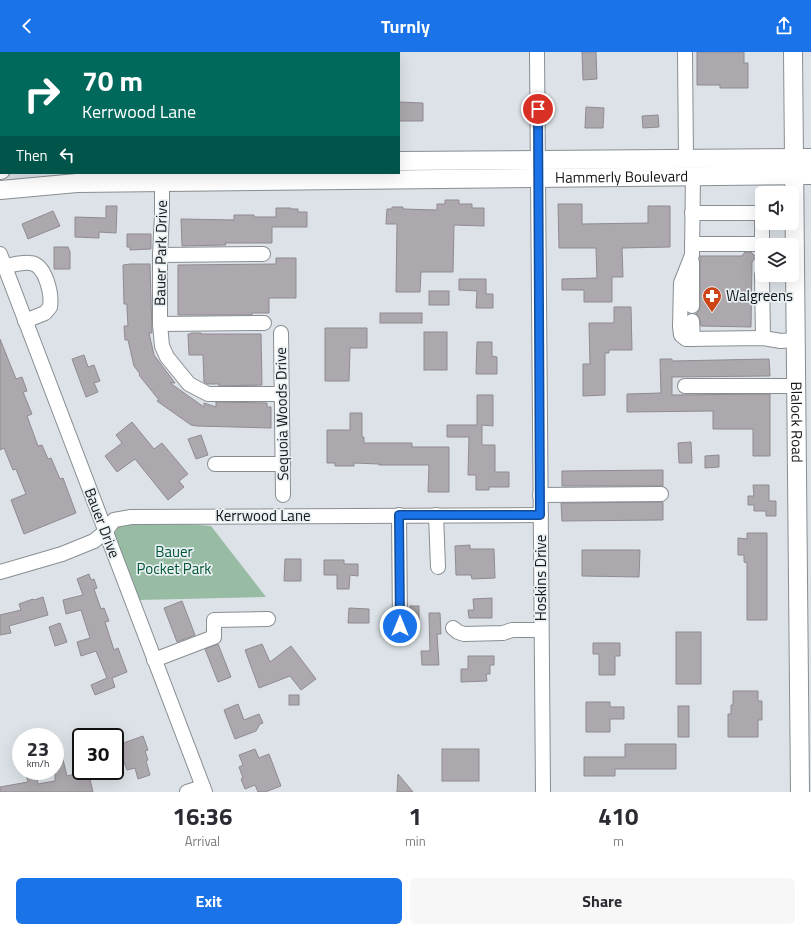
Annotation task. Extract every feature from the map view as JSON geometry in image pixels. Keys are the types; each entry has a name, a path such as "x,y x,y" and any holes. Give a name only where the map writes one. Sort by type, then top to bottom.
{"main road":[{"name":"Blalock Road","path":"793,52 799,164 803,341 796,386 805,604 800,792"},
{"name":"Hammerly Boulevard","path":"400,161 686,159 799,164 811,175"},
{"name":"Hammerly Boulevard","path":"0,190 162,177 539,178 693,176 799,164"}],"street":[{"name":"Hoskins Drive","path":"537,52 543,792"},
{"path":"685,52 686,159"},
{"path":"692,306 693,176"},
{"name":"Bauer Park Drive","path":"162,177 160,324 162,346 167,357 189,384 208,394 282,394"},
{"path":"692,213 762,213 762,238"},
{"path":"692,250 755,245"},
{"path":"692,250 680,282 680,327 682,335 686,340 763,338 781,341 803,341"},
{"path":"160,255 263,254"},
{"path":"2,260 36,265 44,276 51,291 50,307 44,313 26,321"},
{"name":"Bauer Drive","path":"2,260 204,789"},
{"path":"762,282 763,338"},
{"path":"692,321 692,340"},
{"path":"160,324 264,323"},
{"name":"Sequoia Woods Drive","path":"281,333 283,495"},
{"path":"686,386 796,386"},
{"path":"215,464 282,464"},
{"path":"540,495 661,494"},
{"path":"399,515 400,626"},
{"path":"436,515 438,567"},
{"name":"Kerrwood Lane","path":"0,572 62,554 94,541 105,532 114,520 131,516 540,515"},
{"path":"154,660 214,637 214,620 268,619"},
{"path":"453,628 464,634 503,633 512,630 541,630"},
{"path":"187,792 204,789"}],"green space":[{"name":"Bauer Pocket Park","path":"175,523 211,526 266,597 139,600 114,532 118,525"}],"building":[{"path":"582,52 596,52 597,79 583,80"},
{"path":"697,52 744,52 744,63 748,63 748,88 720,88 720,85 697,85"},
{"path":"400,102 423,103 423,121 400,121"},
{"path":"586,107 604,108 603,128 585,128"},
{"path":"658,115 659,127 643,128 642,116"},
{"path":"445,200 459,200 459,204 472,204 472,208 484,208 484,226 454,225 453,272 421,272 420,292 396,292 397,224 386,224 387,209 392,209 392,207 403,207 403,209 437,210 437,204 445,204"},
{"path":"558,204 582,204 582,224 648,223 648,206 670,206 670,247 622,248 623,277 612,277 612,302 584,302 584,290 562,290 562,279 597,278 596,248 559,248"},
{"path":"106,206 117,206 116,233 99,232 99,238 75,237 75,217 106,218"},
{"path":"276,208 291,208 298,209 298,212 307,212 307,227 272,227 272,243 225,243 226,245 182,246 181,219 234,220 234,215 276,217"},
{"path":"53,211 60,226 28,239 22,224"},
{"path":"127,234 151,234 151,249 130,250 130,247 127,247"},
{"path":"54,247 68,247 70,252 70,269 54,269"},
{"name":"Walgreens","path":"745,252 751,252 755,256 752,262 751,327 701,326 699,317 696,314 699,311 700,306 700,256 742,256"},
{"path":"276,258 296,258 296,298 269,298 269,313 252,313 252,315 178,315 178,265 276,264"},
{"path":"150,264 152,333 149,333 154,355 175,383 170,383 204,407 204,403 216,407 216,402 267,403 267,407 271,407 271,428 191,425 157,401 159,400 139,375 140,374 134,366 128,340 125,340 124,326 128,326 127,304 124,304 123,265"},
{"path":"459,279 486,279 486,294 493,294 493,308 476,308 477,291 459,290"},
{"path":"429,291 449,291 449,305 429,305"},
{"path":"614,307 631,307 632,350 609,350 609,353 605,353 605,395 583,396 583,364 590,364 589,323 614,323"},
{"path":"380,313 422,313 422,323 380,323"},
{"path":"325,328 367,328 367,348 350,348 349,381 325,381"},
{"path":"424,332 447,332 447,370 424,370"},
{"path":"188,334 261,334 262,385 219,386 219,384 207,384 204,382 203,355 189,355"},
{"path":"0,339 16,379 22,377 27,391 23,392 32,414 27,416 38,446 42,445 48,459 51,458 60,479 63,478 76,513 24,534 11,500 26,494 16,469 13,470 4,448 0,450"},
{"path":"477,342 492,342 492,356 497,357 497,374 476,374"},
{"path":"84,355 88,367 94,365 100,381 94,383 98,392 86,397 72,359"},
{"path":"660,359 672,359 672,361 769,359 770,376 672,377 672,395 770,394 770,456 753,456 753,429 713,429 713,411 627,412 627,394 661,393"},
{"path":"477,395 493,395 493,426 482,425 482,445 495,445 495,472 509,472 509,487 489,487 489,490 476,490 476,475 468,475 469,437 447,437 447,425 477,425"},
{"path":"350,413 362,413 362,437 364,437 364,443 412,443 412,447 449,447 449,492 428,492 429,465 379,465 354,463 354,466 335,466 335,463 327,463 327,430 350,430"},
{"path":"132,422 154,449 162,443 188,474 179,481 184,487 168,500 135,459 117,472 105,456 122,443 116,435"},
{"path":"201,435 208,455 196,459 188,439"},
{"path":"691,442 692,463 679,463 678,443"},
{"path":"719,455 719,467 705,468 705,456"},
{"path":"663,470 663,486 562,486 562,471"},
{"path":"753,485 769,485 769,501 776,501 776,516 766,516 766,511 754,511 754,505 748,505 748,496 754,496"},
{"path":"663,502 663,520 562,521 561,503"},
{"path":"747,533 767,533 767,620 747,620 747,563 744,562 744,555 738,555 738,538 747,539"},
{"path":"470,545 470,549 494,549 495,578 472,579 471,575 456,575 455,546"},
{"path":"582,550 640,550 639,577 582,576"},
{"path":"285,559 301,559 301,581 284,581"},
{"path":"324,560 344,560 344,564 358,564 358,576 350,575 349,589 337,589 337,575 324,575"},
{"path":"89,574 91,580 94,579 97,588 94,589 101,609 104,608 109,621 105,622 114,650 118,648 127,672 112,678 115,687 95,695 91,685 107,678 96,651 81,656 77,642 90,638 81,610 66,614 63,600 83,595 77,579"},
{"path":"43,597 48,615 9,626 11,633 0,635 0,615 21,610 19,604"},
{"path":"492,598 492,618 469,618 468,610 474,610 473,599"},
{"path":"182,601 195,635 177,642 164,608"},
{"path":"410,606 419,606 419,619 410,619"},
{"path":"349,608 369,609 369,623 348,623"},
{"path":"429,613 440,613 441,634 437,634 439,665 422,665 421,651 430,651"},
{"path":"60,623 67,642 55,646 49,627"},
{"path":"676,632 701,632 701,684 676,684"},
{"path":"593,643 620,643 620,656 615,656 615,675 599,675 599,654 593,654"},
{"path":"218,644 231,677 218,682 205,649"},
{"path":"262,644 270,662 291,646 316,679 301,690 290,676 259,688 245,650"},
{"path":"468,656 494,656 494,665 490,665 490,674 486,674 487,681 461,682 461,669 468,669"},
{"path":"733,691 758,691 758,701 762,701 762,720 758,720 758,737 728,737 728,714 731,714 731,705 733,705"},
{"path":"289,695 299,695 299,705 289,705"},
{"path":"586,702 610,702 610,707 624,707 624,719 610,719 610,732 586,732"},
{"path":"238,704 244,720 259,714 263,723 260,724 256,731 235,739 224,710"},
{"path":"678,706 689,706 689,737 678,737"},
{"path":"143,736 148,750 145,751 150,775 138,779 135,768 127,770 124,762 124,743"},
{"path":"625,744 676,744 676,769 615,769 615,776 584,776 584,757 625,757"},
{"path":"255,749 259,758 269,754 281,786 265,792 258,792 255,785 245,789 241,779 243,778 239,767 243,765 239,755"},
{"path":"442,749 479,749 479,781 442,781"},
{"path":"64,764 67,776 72,775 72,780 90,780 93,792 0,792 0,787 28,782 27,780 37,780 38,784 64,780"},
{"path":"398,774 413,792 397,792"}],"place":[{"name":"Walgreens","path":"712,313"}],"route":[{"path":"400,626 399,515 540,515 538,109"}]}
